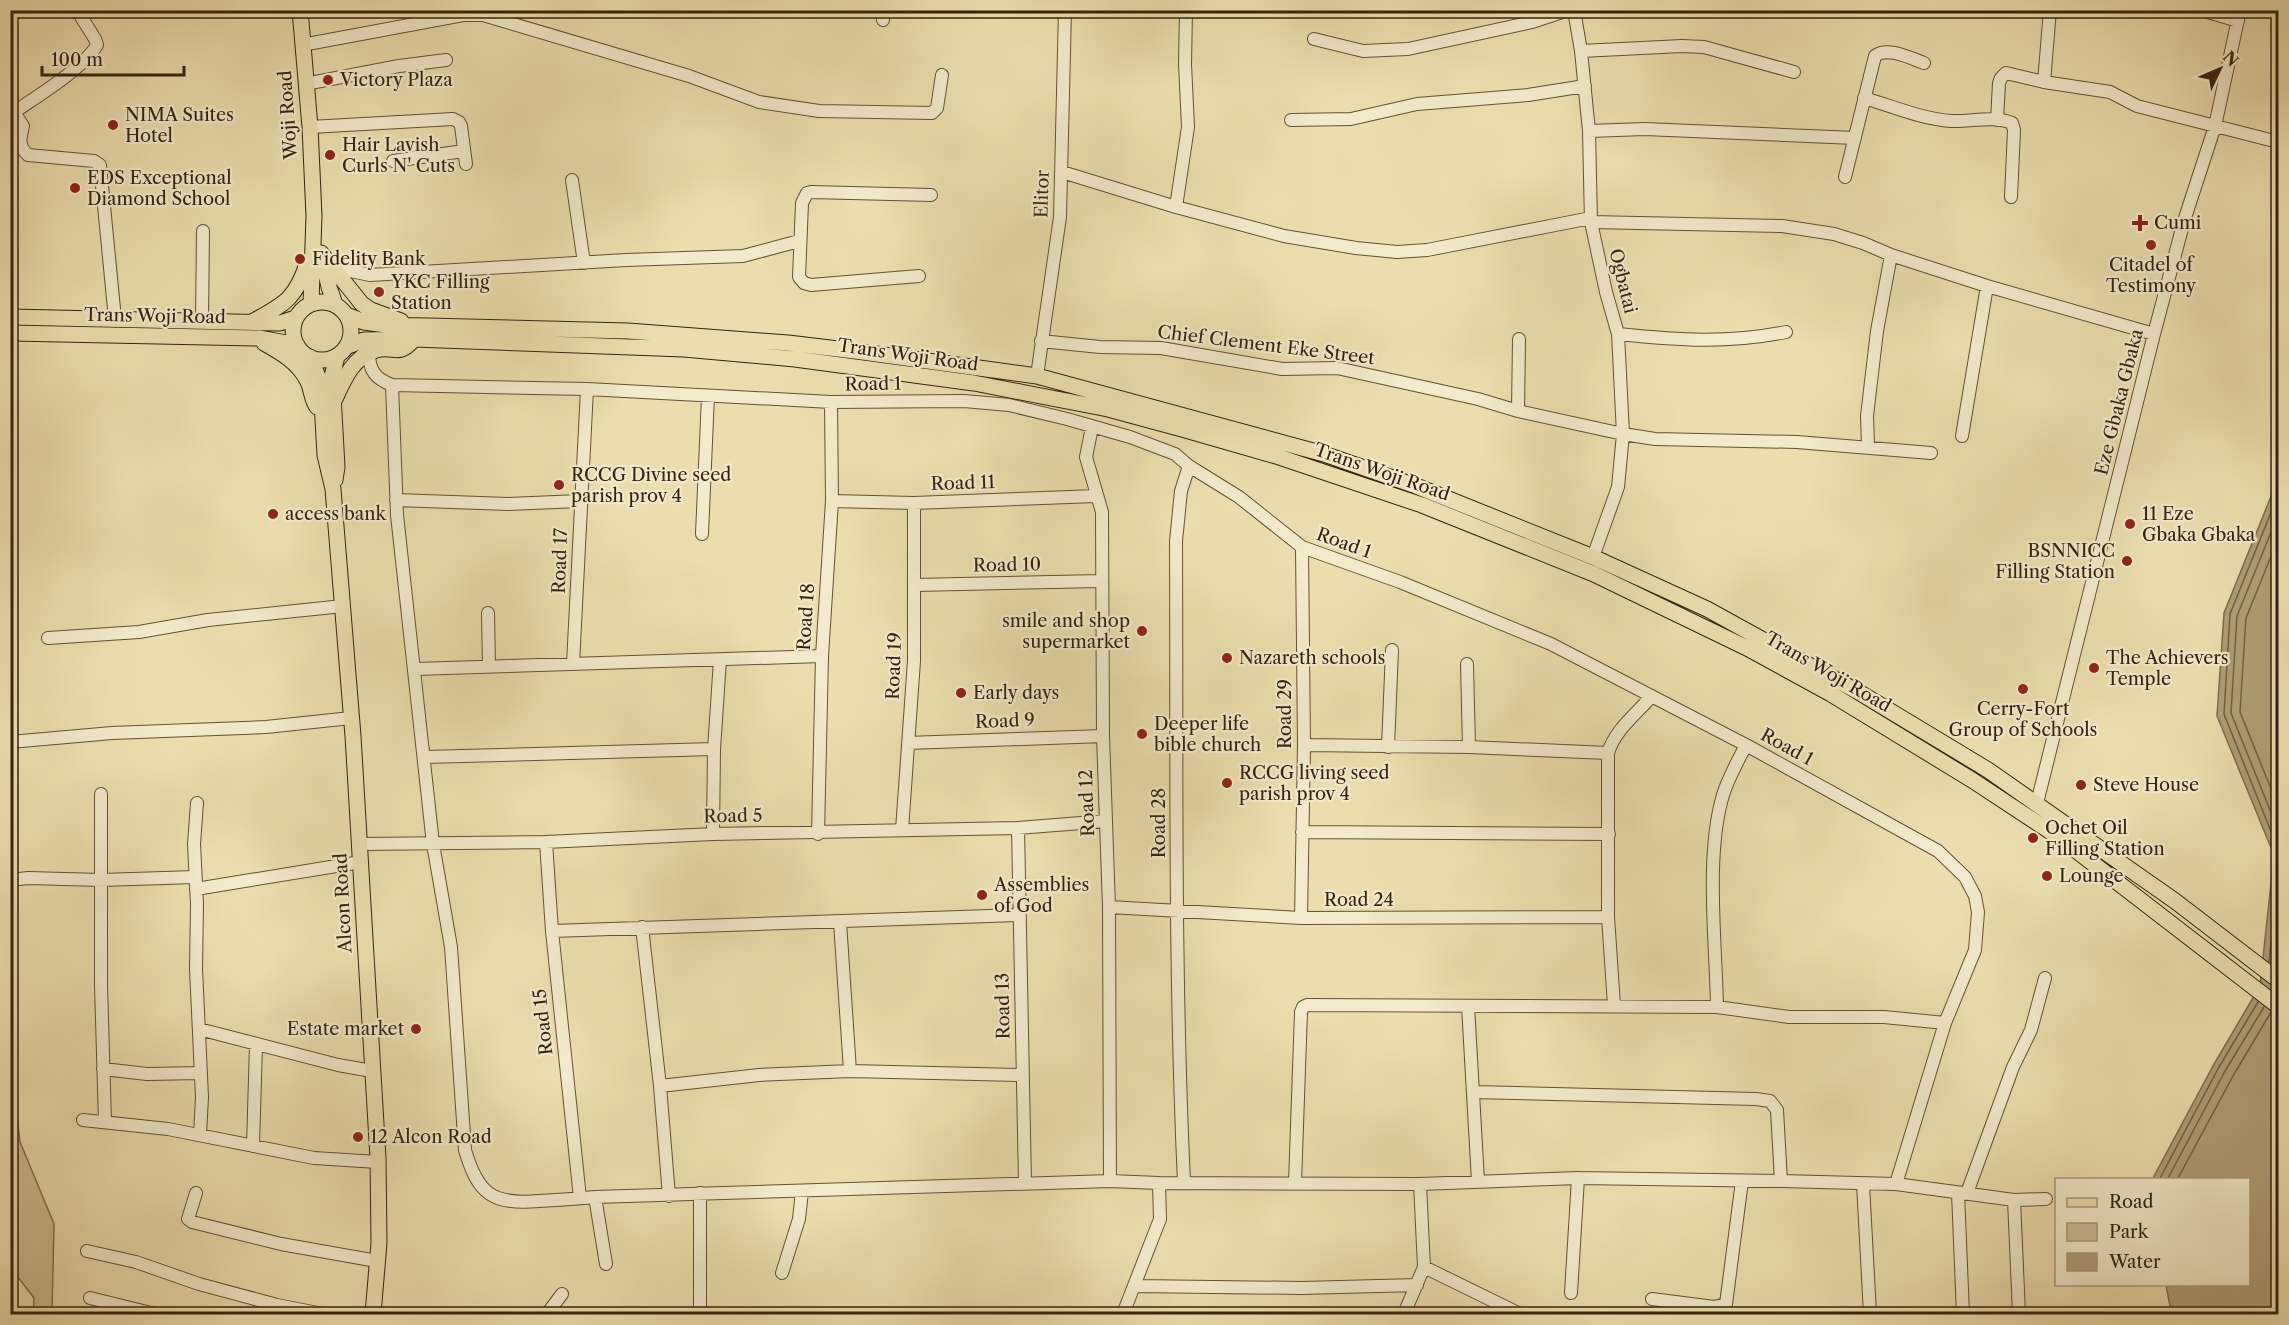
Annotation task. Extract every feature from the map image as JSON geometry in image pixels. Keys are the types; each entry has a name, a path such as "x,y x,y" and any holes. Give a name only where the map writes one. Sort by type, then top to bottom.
{"main road":[{"name":"Woji Road","path":"300,10 317,251"},
{"path":"317,251 363,304 413,332 406,349 399,351 378,349 369,353 349,370 334,402"},
{"path":"311,303 317,251"},
{"path":"317,251 335,304"},
{"path":"252,322 281,305 295,293 317,251"},
{"path":"326,301 335,304 349,316 352,326 352,336 332,377 337,467 333,489 325,456 321,384 310,357 297,345 293,327 295,318 301,310 311,303 326,301"},
{"name":"Trans Woji Road","path":"349,316 364,322 413,332 684,349 795,359 974,383 1108,409 1276,456 1422,505 1594,574 1781,658"},
{"name":"Trans Woji Road","path":"10,317 280,323 295,318"},
{"name":"Trans Woji Road","path":"343,351 364,340 413,332 628,331 788,343 1037,376 1324,454 1416,486 1593,557 1707,609 1781,658 1864,705 1988,770 2175,901 2278,980"},
{"name":"Trans Woji Road","path":"10,333 256,338 297,345"},
{"path":"256,338 284,354 299,368 307,380 314,403 322,413"},
{"path":"310,357 322,360 343,351"},
{"name":"Alcon Road","path":"333,489 360,844 378,1162 377,1261 373,1314"},
{"name":"Trans Woji Road","path":"1864,705 2060,838 2278,1006"}],"street":[{"path":"77,10 95,39 97,45 92,53 59,80 12,111 23,126 21,149 28,155 94,161 100,165 115,320"},
{"name":"Elitor","path":"1037,376 1060,217 1065,10"},
{"path":"1176,207 1188,127 1185,64 1186,10"},
{"path":"1314,39 1363,51 1408,49 1532,21 1568,10"},
{"name":"Ogbatai","path":"1574,10 1581,51 1589,131 1591,220 1606,292 1618,334 1623,434 1618,487 1593,557"},
{"path":"2044,82 2050,10"},
{"path":"2201,10 2239,16"},
{"path":"302,45 463,15 483,15 689,76 759,102 819,111 932,113 937,108 942,75"},
{"name":"Eze Gbaka Gbaka","path":"2037,803 2154,334 2184,221 2216,126 2239,16"},
{"path":"1581,51 1704,47 1794,72"},
{"path":"1845,177 1873,60 1880,52 1888,51 1924,63"},
{"path":"305,84 399,66 446,60"},
{"path":"1998,120 1999,83 2006,73 2044,82 2110,92 2137,106 2278,142"},
{"path":"1291,120 1351,119 1417,104 1528,95 1585,86"},
{"path":"1864,98 1950,121 1998,120 2013,125 2011,197"},
{"path":"310,127 453,119 459,122 465,157 393,160"},
{"path":"1589,131 1645,129 1855,138"},
{"path":"1062,172 1176,207 1305,240 1397,252 1427,250 1591,220 1782,226 1834,234 1987,286 2154,334"},
{"path":"572,180 584,263"},
{"path":"919,276 811,285 804,283 799,277 802,203 807,193 931,195"},
{"path":"202,321 203,231"},
{"path":"331,267 370,275 743,256 800,240"},
{"path":"1868,446 1867,416 1877,331 1891,255"},
{"path":"1962,436 1987,286"},
{"path":"1618,334 1708,342 1751,339 1786,332"},
{"path":"1518,411 1519,339"},
{"name":"Chief Clement Eke Street","path":"1041,341 1100,347 1161,348 1282,369 1337,368 1478,399 1518,411 1655,439 1797,442 1868,446 1931,453"},
{"path":"369,353 369,363 373,373 379,380 392,385 396,500 434,844 451,947 465,1150 471,1171 479,1184 491,1195 504,1202 700,1193 1110,1181 1159,1184 1185,1182 1420,1184 1578,1178 1896,1184 2014,1200 2046,1199"},
{"name":"Road 1","path":"392,385 587,389 831,402 964,401 998,404 1066,419 1130,437 1175,454 1189,466 1239,497 1302,547 1400,582 1551,644 1746,745 1938,851 1953,863 1971,886 1978,912 1975,950 1945,1023 1896,1184"},
{"name":"Road 17","path":"573,664 587,389"},
{"path":"702,534 708,396"},
{"name":"Road 18","path":"818,834 822,656 832,501 831,402"},
{"name":"Road 12","path":"1092,427 1086,457 1102,512 1103,736 1109,907 1110,1181"},
{"name":"Road 28","path":"1185,1182 1180,1094 1177,912 1176,541 1181,491 1189,466"},
{"name":"Road 11","path":"832,501 914,503 1096,496"},
{"path":"396,500 508,504 580,501"},
{"name":"Road 19","path":"902,830 914,661 914,503"},
{"name":"Road 29","path":"1301,918 1304,745 1302,547"},
{"name":"Road 10","path":"915,585 1101,581"},
{"path":"48,638 139,632 208,620 343,606"},
{"path":"488,613 489,666"},
{"path":"1388,747 1392,650"},
{"path":"415,669 822,656"},
{"path":"713,834 714,749 720,660"},
{"path":"1467,664 1469,747"},
{"path":"1614,1005 1608,917 1608,753 1619,730 1651,697"},
{"path":"10,742 112,733 266,727 351,718"},
{"name":"Road 9","path":"908,743 1103,736"},
{"path":"1304,745 1469,747 1608,753"},
{"path":"1717,1007 1715,834 1723,796 1746,745"},
{"path":"425,758 714,749"},
{"path":"101,794 100,985 105,1122"},
{"path":"197,803 194,844 196,969 201,1073 200,1135"},
{"name":"Road 5","path":"360,844 546,842 713,834 818,834 1017,828 1106,821"},
{"name":"Road 13","path":"1017,828 1025,1184"},
{"path":"1302,832 1609,834"},
{"name":"Road 15","path":"546,842 552,931 580,1198"},
{"path":"10,880 28,878 196,883 361,862"},
{"name":"Road 24","path":"1109,907 1301,918 1608,917"},
{"path":"552,931 1019,915"},
{"path":"840,922 850,1071"},
{"path":"642,927 660,1086 669,1196"},
{"path":"1963,1314 1962,1193 2031,1030 2045,978"},
{"path":"1295,1182 1301,1012 1307,1005 1717,1007 1789,1017 1884,1017 1945,1023"},
{"path":"1468,1006 1478,1181"},
{"path":"199,1029 338,1065 372,1071"},
{"path":"253,1146 256,1044"},
{"path":"103,1069 147,1074 201,1073"},
{"path":"660,1086 759,1075 850,1071 1022,1075"},
{"path":"1473,1092 1770,1101 1777,1110 1781,1181"},
{"path":"83,1120 168,1128 314,1158 378,1162"},
{"path":"1571,1293 1578,1178"},
{"path":"1652,1299 1714,1307 1726,1304 1742,1182"},
{"path":"1123,1314 1160,1219 1159,1184"},
{"path":"1404,1314 1424,1267 1420,1184"},
{"path":"1863,1184 1870,1314"},
{"path":"782,1274 799,1219 801,1191"},
{"path":"196,1193 188,1219 192,1222 281,1244 377,1261"},
{"path":"700,1193 700,1314"},
{"path":"595,1197 606,1264"},
{"path":"2014,1200 2019,1314"},
{"path":"87,1251 136,1262 199,1284 277,1305 323,1314"},
{"path":"1424,1267 1520,1314"},
{"path":"1135,1286 1302,1288 1417,1285"},
{"path":"547,1314 562,1294"},
{"path":"90,1298 155,1314"}],"green space":[{"path":"10,1100 17,1115 20,1142 54,1224 52,1314 33,1314 34,1298 11,1271"}],"water":[{"path":"2278,479 2278,1314 2182,1314 2170,1306 2166,1286 2250,1286 2250,1178 2153,1178 2214,1064 2260,986 2274,855 2217,716 2224,613"}],"place":[{"name":"Victory Plaza","path":"328,80"},
{"name":"NIMA Suites Hotel","path":"113,125"},
{"name":"Hair Lavish Curls N' Cuts","path":"330,155"},
{"name":"EDS Exceptional Diamond School","path":"75,188"},
{"name":"Cumi","path":"2140,223"},
{"name":"Citadel of Testimony","path":"2151,245"},
{"name":"Fidelity Bank","path":"300,259"},
{"name":"YKC Filling Station","path":"379,292"},
{"name":"RCCG Divine seed parish prov 4","path":"559,485"},
{"name":"access bank","path":"273,514"},
{"name":"11 Eze Gbaka Gbaka","path":"2130,524"},
{"name":"BSNNICC Filling Station","path":"2127,561"},
{"name":"smile and shop supermarket","path":"1142,631"},
{"name":"Nazareth schools","path":"1227,658"},
{"name":"The Achievers Temple","path":"2094,668"},
{"name":"Cerry-Fort Group of Schools","path":"2023,689"},
{"name":"Early days","path":"961,693"},
{"name":"Deeper life bible church","path":"1142,734"},
{"name":"RCCG living seed parish prov 4","path":"1227,783"},
{"name":"Steve House","path":"2081,785"},
{"name":"Ochet Oil Filling Station","path":"2033,838"},
{"name":"Lounge","path":"2047,876"},
{"name":"Assemblies of God","path":"982,895"},
{"name":"Estate market","path":"416,1029"},
{"name":"12 Alcon Road","path":"358,1137"}]}
